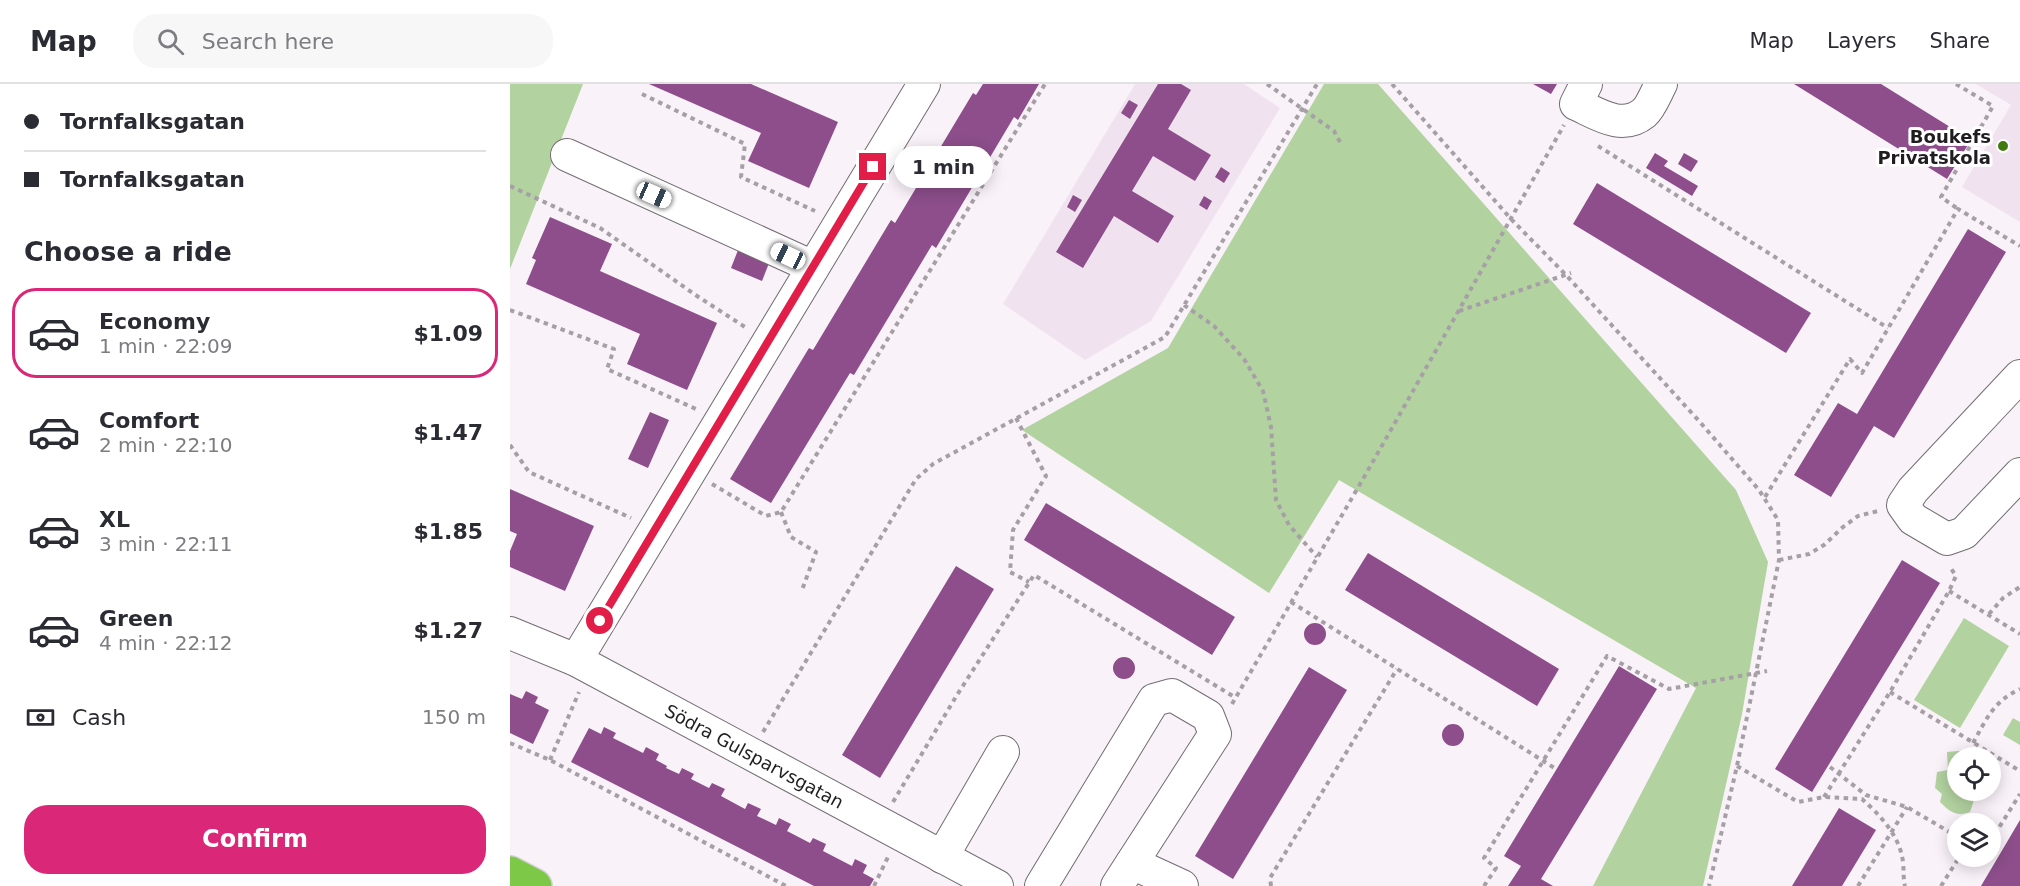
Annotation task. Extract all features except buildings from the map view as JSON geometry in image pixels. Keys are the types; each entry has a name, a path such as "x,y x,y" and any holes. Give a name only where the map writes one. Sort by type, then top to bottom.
{"highway":[{"path":"510,873 536,886"}],"street":[{"path":"1581,94 1615,122 1631,120 1645,112 1661,84"},
{"path":"583,664 921,85"},
{"path":"567,155 813,267"},
{"path":"2020,376 1913,490 1904,505 1913,519 1947,539 1964,533 2020,474"},
{"name":"Södra Gulsparvsgatan","path":"510,633 583,664 997,886"},
{"path":"1041,886 1154,700 1172,695 1208,716 1215,734 1124,875 1182,886"},
{"path":"942,857 1003,752"}],"path":[{"path":"710,482 766,516 781,512 1046,84"},
{"path":"1267,84 1334,131 1342,146"},
{"path":"750,753 916,479 933,464 1165,337 1317,84"},
{"path":"1392,84 1511,219 1566,275 1699,421 1764,498 1778,520 1779,560 1737,766 1709,886"},
{"path":"1956,84 1993,106 1941,197 2020,246"},
{"path":"642,94 745,144 741,177 815,211"},
{"path":"1215,734 1581,94"},
{"path":"1595,144 1888,328"},
{"path":"510,186 600,228 745,327"},
{"path":"1764,498 1850,358 1862,373 1959,209"},
{"path":"1458,312 1571,273"},
{"path":"1184,305 1214,326 1244,359 1263,391 1271,427 1276,500 1289,525 1317,557"},
{"path":"510,310 614,349 607,369 696,409"},
{"path":"1016,418 1046,476 1013,530 1010,572 1029,582"},
{"path":"510,445 529,472 631,518"},
{"path":"1779,560 1809,554 1824,545 1858,516 1904,505"},
{"path":"781,512 792,537 816,552 802,590"},
{"path":"1824,797 1890,692 1949,591 1956,576 1950,567"},
{"path":"880,823 957,695 1034,575 1236,698"},
{"path":"1989,614 2003,598 2020,587"},
{"path":"1949,591 2020,634"},
{"path":"1291,602 1556,769"},
{"path":"1485,886 1496,868 1484,858 1607,656 1669,689 1767,671"},
{"path":"550,760 583,664"},
{"path":"1271,886 1270,878 1397,669"},
{"path":"1973,743 1993,708 2020,689"},
{"path":"1890,692 2020,771"},
{"path":"510,743 550,760 786,886"},
{"path":"1737,766 1798,802 1824,797 1862,799 1892,831 1903,861 1902,877 1905,886"},
{"path":"1830,767 1866,795 1906,807 1947,831"},
{"path":"2001,824 2020,794"},
{"path":"1858,886 1906,807"},
{"path":"1941,886 1953,867"}],"shaded area":[{"path":"1135,84 1244,84 1280,108 1151,321 1085,360 1003,304"},
{"name":"Boukefs Privatskola","path":"1976,84 2020,84 2020,222 1962,187 2011,105"}],"green space":[{"path":"510,84 583,84 510,269"},
{"path":"1324,84 1378,84 1736,490 1768,562 1742,714 1703,886 1593,886 1696,688 1339,480 1269,593 1022,430 1168,348"},
{"path":"1964,618 2009,646 1960,728 1914,700"},
{"path":"2013,718 2020,722 2020,745 2003,735"},
{"path":"1947,770 1947,801 1974,801 1970,812 1955,813 1940,802 1942,794 1935,788 1937,772"}],"place":[{"name":"Boukefs Privatskola","path":"2003,146"}],"route":[{"path":"600,621 873,167"}]}
